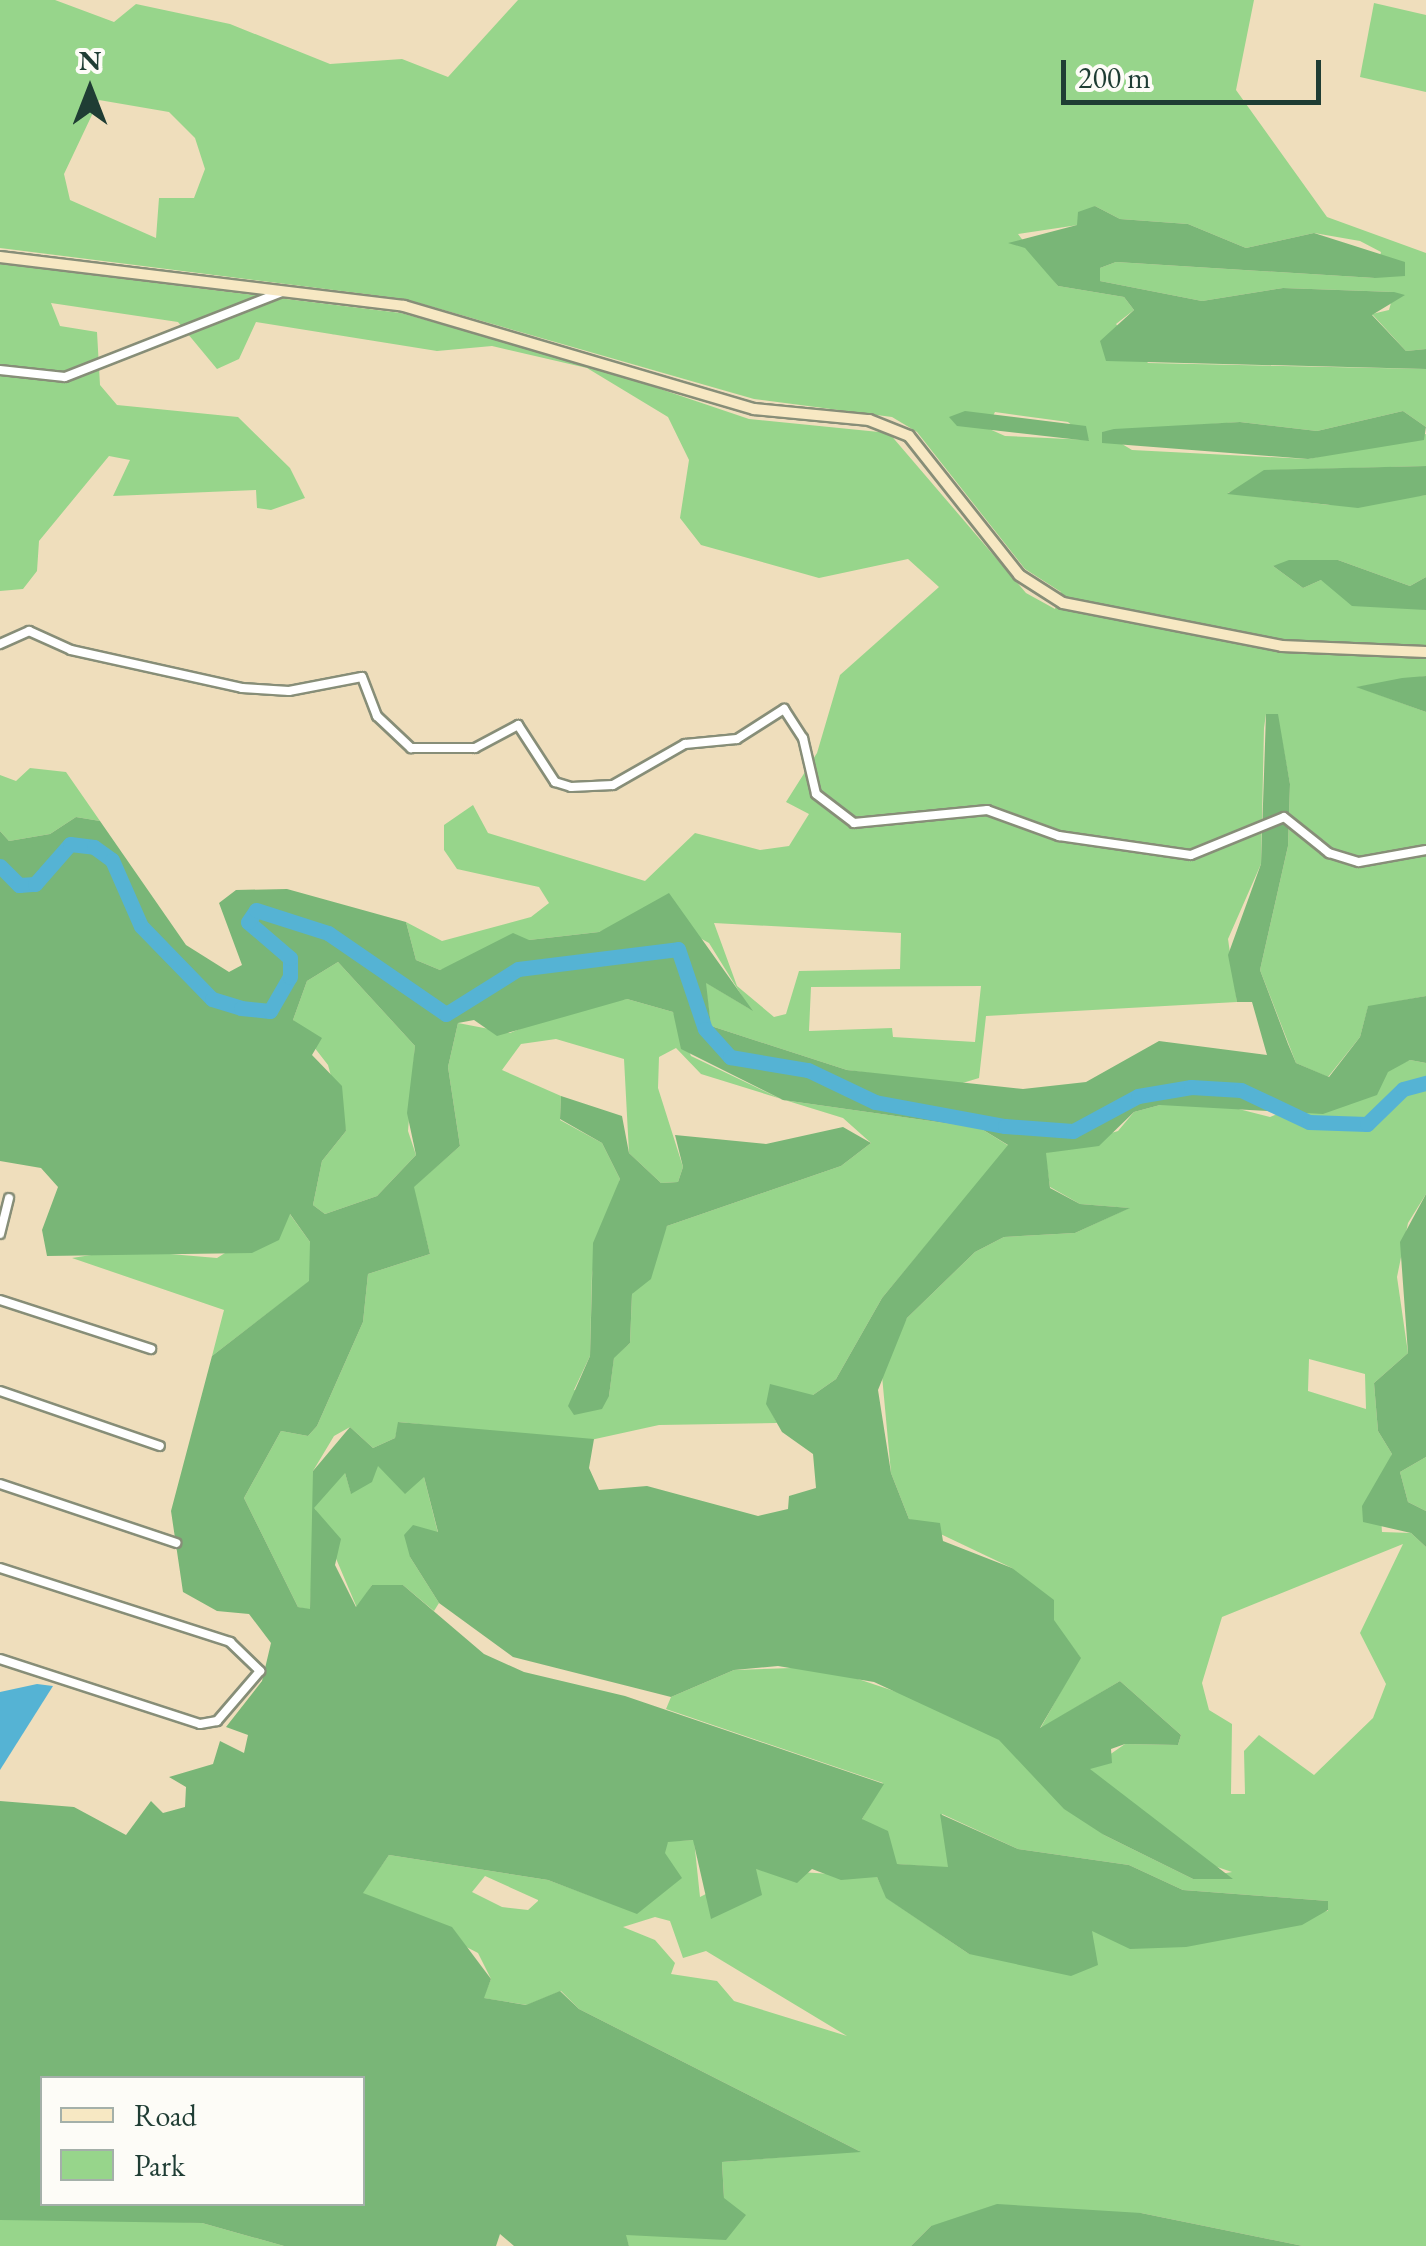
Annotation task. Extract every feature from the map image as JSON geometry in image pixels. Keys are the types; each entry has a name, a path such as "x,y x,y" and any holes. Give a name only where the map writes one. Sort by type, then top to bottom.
{"street":[{"path":"0,257 404,306 754,409 890,426 931,459 1019,575 1063,603 1282,646 1426,652"},
{"path":"0,370 65,377 284,291"},
{"path":"0,644 29,631 242,688 289,691 362,677 377,716 411,748 476,748 518,724 555,782 570,787 613,784 685,744 737,740 784,708 803,738 816,794 854,823 987,810 1059,836 1191,856 1284,817 1329,853 1359,862 1426,850"},
{"path":"0,1234 9,1198"},
{"path":"0,1300 151,1349"},
{"path":"0,1390 160,1446"},
{"path":"0,1484 176,1543"},
{"path":"0,1568 230,1642 260,1671 218,1721 200,1724 0,1659"}],"green space":[{"path":"0,0 55,0 114,22 136,4 230,24 330,64 402,59 448,77 518,0 1254,0 1236,90 1327,217 1426,253 1426,349 1406,351 1372,314 1389,310 1394,292 1283,288 1202,301 1100,281 1100,268 1116,262 1375,278 1381,252 1360,241 1314,233 1246,248 1188,224 1120,219 1095,206 1078,225 1018,234 1058,286 1124,297 1134,310 1116,324 1148,363 1426,369 1426,427 1403,411 1317,431 1240,422 1102,432 1132,450 1308,459 1426,434 1426,466 1280,470 1228,493 1329,505 1426,495 1426,577 1410,586 1338,560 1273,566 1303,588 1321,580 1426,610 1426,676 1358,687 1426,712 1426,996 1368,1007 1360,1037 1328,1077 1296,1063 1260,970 1288,846 1290,784 1277,714 1266,714 1264,728 1261,864 1228,939 1237,1002 986,1016 979,1078 956,1085 847,1070 711,1026 705,982 750,1009 709,943 649,910 599,932 529,940 440,970 416,960 406,922 442,941 531,917 549,903 539,887 457,869 444,850 444,825 473,805 488,833 645,881 695,833 760,850 789,846 809,814 786,802 817,753 840,675 939,587 908,559 819,578 701,545 680,518 689,460 668,417 587,368 492,346 437,351 256,322 239,359 217,369 178,322 51,303 60,326 97,332 100,385 117,405 238,417 290,468 305,498 271,510 257,508 256,490 113,496 130,460 109,456 39,541 37,571 23,589 0,591 0,264 401,313 613,373 749,419 889,433 1026,593 1055,609 1061,592 1025,569 917,432 892,417 754,399 405,299 0,248","holes":["99,100 169,112 195,138 205,169 194,198 159,198 156,238 70,200 64,174","995,412 1068,422 1089,440 1005,436 987,428","714,923 901,933 900,969 799,971 786,1014 774,1017 737,986","981,986 975,1042 893,1037 892,1028 809,1031 811,987"]},
{"path":"1374,3 1426,15 1426,92 1360,77"},
{"path":"1095,206 1120,219 1188,224 1246,248 1314,233 1405,262 1405,276 1375,278 1116,262 1100,268 1100,281 1202,301 1283,288 1394,292 1405,295 1372,315 1406,351 1426,349 1426,369 1106,361 1100,341 1134,310 1124,297 1058,286 1025,248 1008,243 1077,225 1078,212"},
{"path":"965,411 1086,426 1089,441 957,426 949,417"},
{"path":"1403,411 1426,427 1424,440 1308,459 1102,443 1102,432 1114,429 1240,422 1317,431"},
{"path":"1426,466 1426,495 1358,508 1227,494 1264,470"},
{"path":"1289,560 1338,560 1410,586 1426,577 1426,610 1352,606 1321,580 1303,588 1273,566"},
{"path":"1426,676 1426,712 1356,687 1402,678"},
{"path":"1266,714 1278,714 1290,784 1288,846 1260,970 1296,1063 1329,1077 1360,1037 1368,1006 1426,996 1426,1063 1410,1060 1388,1072 1377,1095 1323,1114 1160,1105 1134,1112 1099,1146 1046,1153 1050,1188 1080,1204 1130,1208 1075,1233 1004,1237 975,1252 907,1318 878,1390 891,1473 909,1519 940,1523 943,1541 1012,1568 1054,1600 1054,1620 1081,1658 1040,1728 1120,1681 1181,1735 1178,1745 1125,1744 1111,1749 1112,1763 1090,1769 1233,1879 1193,1879 1104,1835 1064,1809 999,1740 874,1682 778,1666 734,1670 671,1697 513,1657 439,1603 410,1557 404,1535 413,1525 438,1532 424,1477 405,1494 378,1466 372,1482 351,1494 345,1473 314,1508 341,1539 335,1565 356,1607 372,1585 403,1585 484,1654 524,1672 625,1696 884,1784 862,1819 888,1831 897,1864 948,1867 940,1814 1018,1849 1129,1865 1183,1890 1328,1901 1328,1910 1302,1925 1186,1947 1130,1949 1092,1931 1098,1965 1071,1976 969,1954 886,1898 877,1877 841,1880 812,1869 797,1883 756,1869 762,1895 711,1919 693,1840 668,1842 665,1853 682,1878 637,1914 548,1880 389,1855 363,1893 452,1927 491,1979 484,1998 526,2005 560,1991 579,2009 861,2152 722,2162 724,2198 746,2215 726,2240 626,2235 629,2246 514,2246 500,2234 496,2246 284,2246 202,2223 0,2220 0,1801 74,1807 126,1835 151,1801 163,1813 185,1807 186,1787 169,1777 213,1764 220,1741 244,1753 248,1735 226,1727 262,1681 271,1643 249,1614 217,1611 183,1592 171,1511 212,1356 309,1281 310,1242 290,1214 279,1240 252,1253 47,1256 42,1230 58,1187 41,1168 0,1161 0,831 9,841 50,834 76,817 100,821 186,945 229,972 242,965 219,903 236,890 287,889 406,922 416,960 440,970 513,933 529,940 599,932 669,893 753,1011 706,983 711,1026 847,1070 1023,1089 1086,1082 1159,1041 1267,1055 1252,1002 1237,1002 1228,955 1261,864","holes":["338,962 415,1046 407,1113 416,1155 377,1196 325,1214 313,1205 322,1161 346,1131 342,1086 312,1055 322,1038 293,1020 307,981","627,999 673,1012 681,1049 783,1100 980,1128 1008,1145 882,1298 836,1379 813,1395 770,1384 766,1404 782,1432 813,1454 816,1488 789,1496 788,1509 758,1516 647,1486 599,1490 589,1468 594,1439 398,1422 395,1438 373,1448 350,1427 313,1471 310,1609 298,1607 244,1498 281,1431 308,1436 317,1426 363,1322 368,1274 430,1254 414,1187 460,1146 448,1067 458,1023 474,1020 497,1036"]},
{"path":"30,768 66,772 100,821 76,817 50,834 9,841 0,831 0,775 16,781"},
{"path":"338,962 415,1046 408,1131 416,1155 377,1196 325,1214 313,1205 322,1161 346,1131 328,1065 293,1020 307,981"},
{"path":"627,999 673,1012 691,1056 779,1098 701,1074 676,1048 659,1057 658,1088 683,1167 678,1182 661,1183 629,1153 624,1059 556,1039 521,1044 502,1070 561,1096 560,1120 602,1143 620,1179 592,1273 590,1356 574,1390 609,1396 614,1357 630,1343 632,1294 667,1226 841,1166 871,1143 843,1118 787,1101 980,1128 1009,1146 882,1298 836,1379 813,1395 767,1404 777,1423 659,1425 586,1441 399,1422 395,1438 373,1448 350,1427 334,1436 313,1471 345,1473 351,1493 378,1465 424,1477 438,1533 410,1557 439,1603 434,1611 403,1585 372,1585 357,1608 315,1509 310,1610 298,1607 244,1498 281,1431 308,1436 317,1426 363,1322 368,1274 430,1254 413,1187 460,1146 448,1067 458,1023 510,1033 570,1008"},
{"path":"1410,1060 1426,1063 1426,1194 1408,1223 1397,1277 1408,1353 1374,1383 1378,1431 1392,1454 1379,1487 1382,1532 1411,1533 1426,1547 1426,2246 1303,2246 1141,2213 931,2226 911,2246 629,2246 625,2235 724,2198 722,2162 859,2151 579,2009 561,1991 527,2005 483,1998 491,1979 478,1953 362,1893 389,1855 548,1880 637,1913 668,1841 694,1840 700,1897 755,1869 877,1877 887,1898 969,1954 1091,1930 1328,1911 1328,1901 1183,1890 1129,1865 1018,1849 942,1814 949,1868 896,1864 862,1819 883,1783 666,1709 671,1697 734,1670 822,1667 951,1710 1000,1740 1104,1835 1193,1879 1232,1872 1199,1861 1089,1769 1125,1744 1178,1745 1181,1735 1120,1681 1040,1729 1080,1657 1012,1568 909,1519 891,1473 881,1365 907,1318 975,1252 1004,1237 1075,1233 1129,1208 1080,1204 1050,1187 1045,1153 1118,1131 1134,1112 1160,1105 1215,1103 1270,1117","holes":["1309,1359 1365,1374 1366,1409 1308,1391","1403,1544 1360,1633 1386,1684 1373,1718 1314,1775 1259,1735 1244,1751 1245,1794 1231,1794 1232,1724 1209,1710 1202,1683 1222,1617","485,1876 538,1901 528,1910 502,1907 472,1892","655,1917 670,1921 683,1958 706,1951 847,2036 734,2001 717,1981 671,1974 675,1963 655,1940 623,1927"]},
{"path":"561,1096 622,1116 629,1153 661,1183 678,1182 683,1167 675,1135 766,1144 843,1127 871,1143 841,1166 667,1226 651,1279 632,1294 630,1343 614,1358 609,1396 602,1409 574,1415 568,1406 590,1356 593,1243 620,1179 602,1143 560,1119"},
{"path":"1426,1194 1426,1457 1400,1472 1408,1502 1426,1511 1426,1547 1411,1533 1363,1522 1362,1506 1392,1454 1378,1431 1374,1383 1408,1353 1400,1242"},
{"path":"289,1213 310,1242 310,1281 212,1356 224,1310 72,1258 123,1250 217,1258"},
{"path":"1426,1457 1426,1511 1408,1502 1400,1472"},
{"path":"997,2204 1141,2213 1303,2246 911,2246 931,2226"},
{"path":"92,2217 202,2223 284,2246 0,2246 0,2220"}],"water":[{"path":"37,1684 53,1686 0,1770 0,1692"}],"waterway":[{"path":"0,866 19,885 35,884 70,844 94,847 112,860 141,926 212,999 241,1008 270,1011 290,977 290,958 248,922 256,910 328,933 446,1014 518,969 678,949 705,1029 730,1057 808,1070 875,1102 1005,1126 1073,1131 1138,1096 1191,1087 1241,1090 1309,1122 1367,1124 1403,1089 1426,1083"}]}
